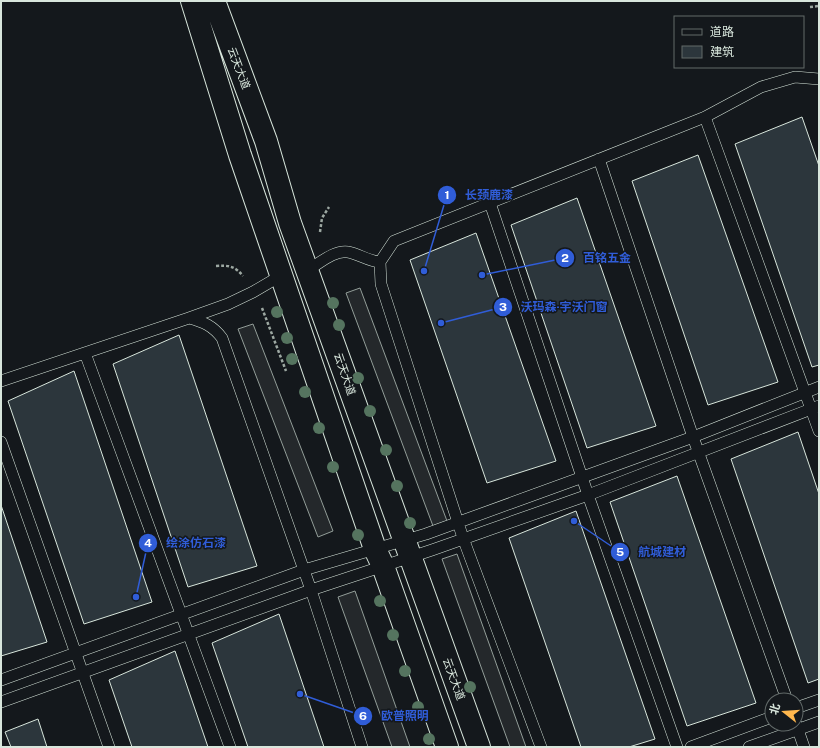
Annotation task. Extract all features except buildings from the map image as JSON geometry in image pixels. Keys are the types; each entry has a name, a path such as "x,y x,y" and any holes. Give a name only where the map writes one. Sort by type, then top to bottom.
{"main road":[{"path":"192,1 240,155 379,558 447,747"},
{"name":"云天大道","path":"214,1 266,141 290,223 479,747"}],"lane":[{"path":"541,747 463,538 381,284 380,262 394,241 705,117 761,87 795,77 819,79"},
{"path":"705,117 804,392 815,407 819,431"},
{"path":"599,159 693,437 783,692"},
{"path":"490,203 588,495 677,747"},
{"path":"308,270 338,252 348,252 371,262 380,262"},
{"path":"1,381 228,304 282,275"},
{"path":"189,318 214,328 222,338 311,590 362,747"},
{"path":"85,353 230,747"},
{"path":"1,680 74,652 304,570 379,558 407,549 458,522 693,437 819,387"},
{"path":"1,702 311,590 379,558 407,549 463,538 588,495 815,407"},
{"path":"1,442 74,652 109,747"},
{"path":"804,705 819,700"},
{"path":"690,747 764,720"},
{"path":"804,725 819,722"},
{"path":"749,747 783,732"},
{"path":"798,732 804,747"}],"path":[{"path":"810,7 819,6"}],"shaded area":[{"path":"360,288 447,521 433,526 346,293"},
{"path":"253,324 333,531 318,537 238,329"},
{"path":"457,554 526,747 510,747 442,559"},
{"path":"355,591 410,747 392,747 338,597"}],"place":[{"name":"长颈鹿漆","path":"424,271"},
{"name":"百铭五金","path":"482,275"},
{"name":"沃玛森·宇沃门窗","path":"441,323"},
{"name":"航城建材","path":"574,521"},
{"name":"绘涂仿石漆","path":"136,597"},
{"name":"欧普照明","path":"300,694"}]}
